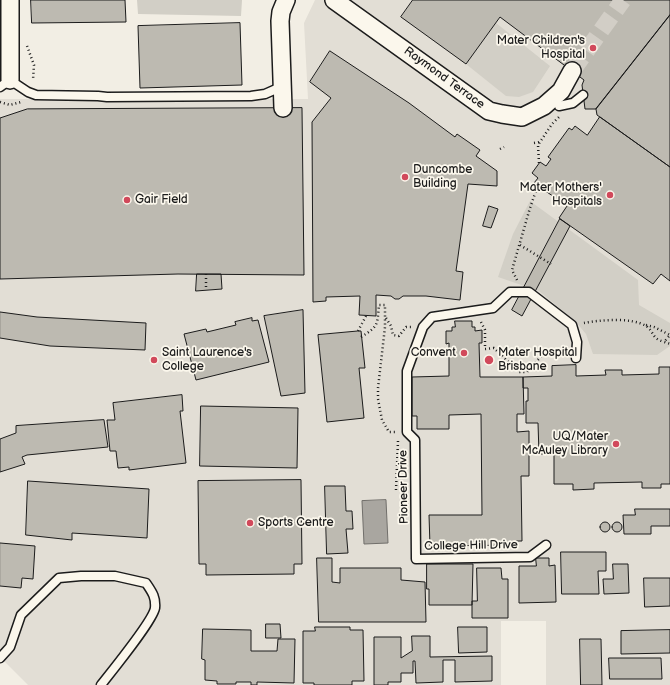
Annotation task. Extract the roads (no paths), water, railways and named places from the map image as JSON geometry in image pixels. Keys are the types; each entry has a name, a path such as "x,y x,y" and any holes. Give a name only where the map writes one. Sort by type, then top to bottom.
{"street":[{"path":"5,77 10,0"},
{"path":"283,108 280,21 281,12 286,0"},
{"name":"Raymond Terrace","path":"334,0 489,111 522,117 544,106 561,91 572,71"}],"lane":[{"path":"5,77 28,92 36,95 107,97 251,96 265,94 283,86"},
{"path":"561,110 583,95"},
{"name":"Pioneer Drive","path":"416,559 415,440 407,432 408,371 424,328 432,317 493,308 510,292 529,292 572,326 577,342 576,358"},
{"name":"College Hill Drive","path":"416,559 530,557 546,545"},
{"path":"0,658 10,647 21,615 59,578 81,576 115,576 146,583 155,596 155,610 146,626 101,685"}],"tunnel":[{"path":"572,71 623,0"}],"place":[{"name":"Mater Children's Hospital","path":"593,48"},
{"name":"Duncombe Building","path":"405,177"},
{"name":"Mater Mothers' Hospitals","path":"610,195"},
{"name":"Gair Field","path":"127,200"},
{"name":"Convent","path":"464,353"},
{"name":"Saint Laurence's College","path":"154,360"},
{"name":"Mater Hospital Brisbane","path":"489,360"},
{"name":"UQ/Mater McAuley Library","path":"616,444"},
{"name":"Sports Centre","path":"250,523"}]}
